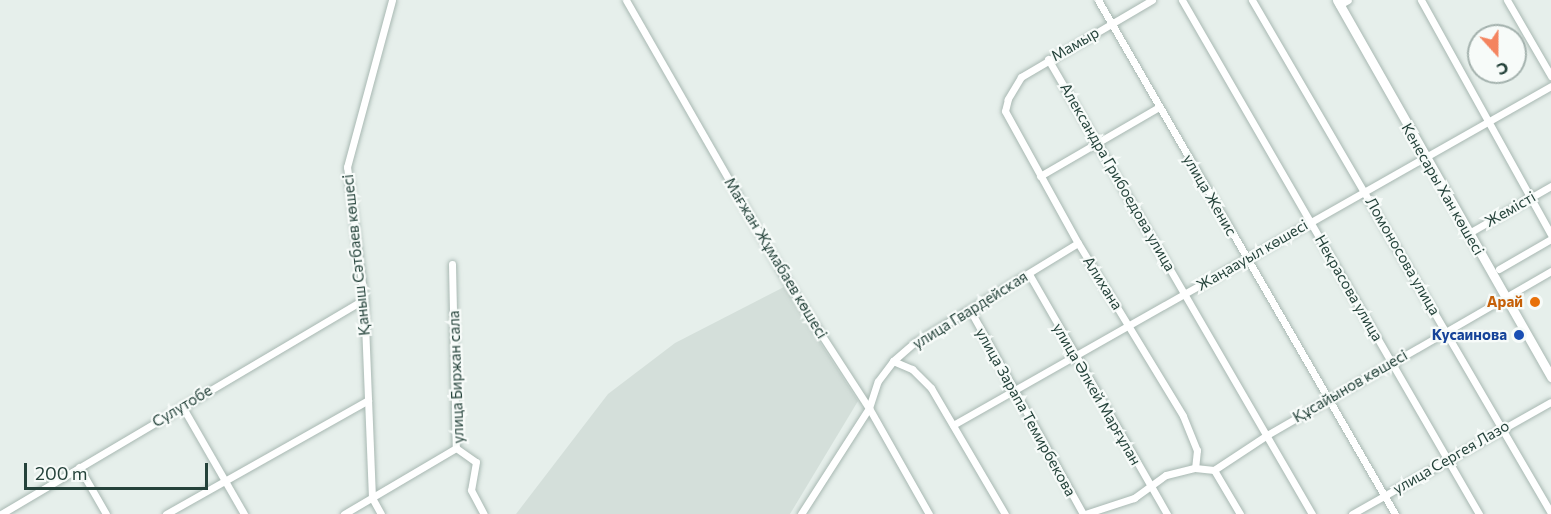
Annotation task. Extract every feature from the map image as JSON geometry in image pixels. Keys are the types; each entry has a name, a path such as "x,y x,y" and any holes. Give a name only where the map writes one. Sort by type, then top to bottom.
{"main road":[{"name":"Кенесары Хан көшесі","path":"1341,2 1424,156 1551,377"}],"street":[{"name":"Қаныш Сәтбаев көшесі","path":"381,514 372,498 364,299 347,167 392,0"},
{"name":"Мағжан Жұмабаев көшесі","path":"626,0 788,283 869,408 929,514"},
{"name":"улица Женис","path":"1098,0 1395,514"},
{"name":"Мамыр","path":"1008,99 1020,77 1152,0"},
{"name":"Некрасова улица","path":"1182,0 1479,514"},
{"name":"Ломоносова улица","path":"1252,0 1551,513"},
{"path":"1421,0 1551,237 1499,269"},
{"path":"1507,0 1551,76"},
{"name":"Александра Грибоедова улица","path":"1048,59 1312,514"},
{"name":"Жаңаауыл көшесі","path":"953,425 1310,220 1551,86"},
{"name":"Алихана","path":"1008,99 1008,121 1193,435 1197,450 1195,468"},
{"path":"1040,176 1160,107"},
{"name":"Жемісті","path":"1469,233 1551,186"},
{"name":"улица Гвардейская","path":"801,514 869,408 878,381 894,361 914,343 1078,243"},
{"name":"улица Биржан сала","path":"452,264 456,448 476,462 471,490 484,514"},
{"name":"Құсайынов көшесі","path":"1214,470 1267,435 1551,271"},
{"name":"улица Әлкей Марғұлан","path":"1029,274 1074,356 1167,514"},
{"name":"Сулутобе","path":"1,514 364,299"},
{"name":"улица Зарапа Темирбекова","path":"970,310 1084,514"},
{"path":"894,361 920,376 953,425 1005,514"},
{"path":"166,514 368,400"},
{"name":"улица Сергея Лазо","path":"1352,514 1551,402"},
{"path":"182,406 244,514"},
{"path":"344,514 456,448"},
{"path":"79,467 106,514"},
{"path":"1084,514 1134,498 1166,474 1195,468 1214,470 1239,514"}],"shaded area":[{"path":"784,287 858,401 790,514 516,514 608,394 675,343"}],"place":[{"name":"Арай","path":"1535,302"},
{"name":"Кусаинова","path":"1519,335"}]}
